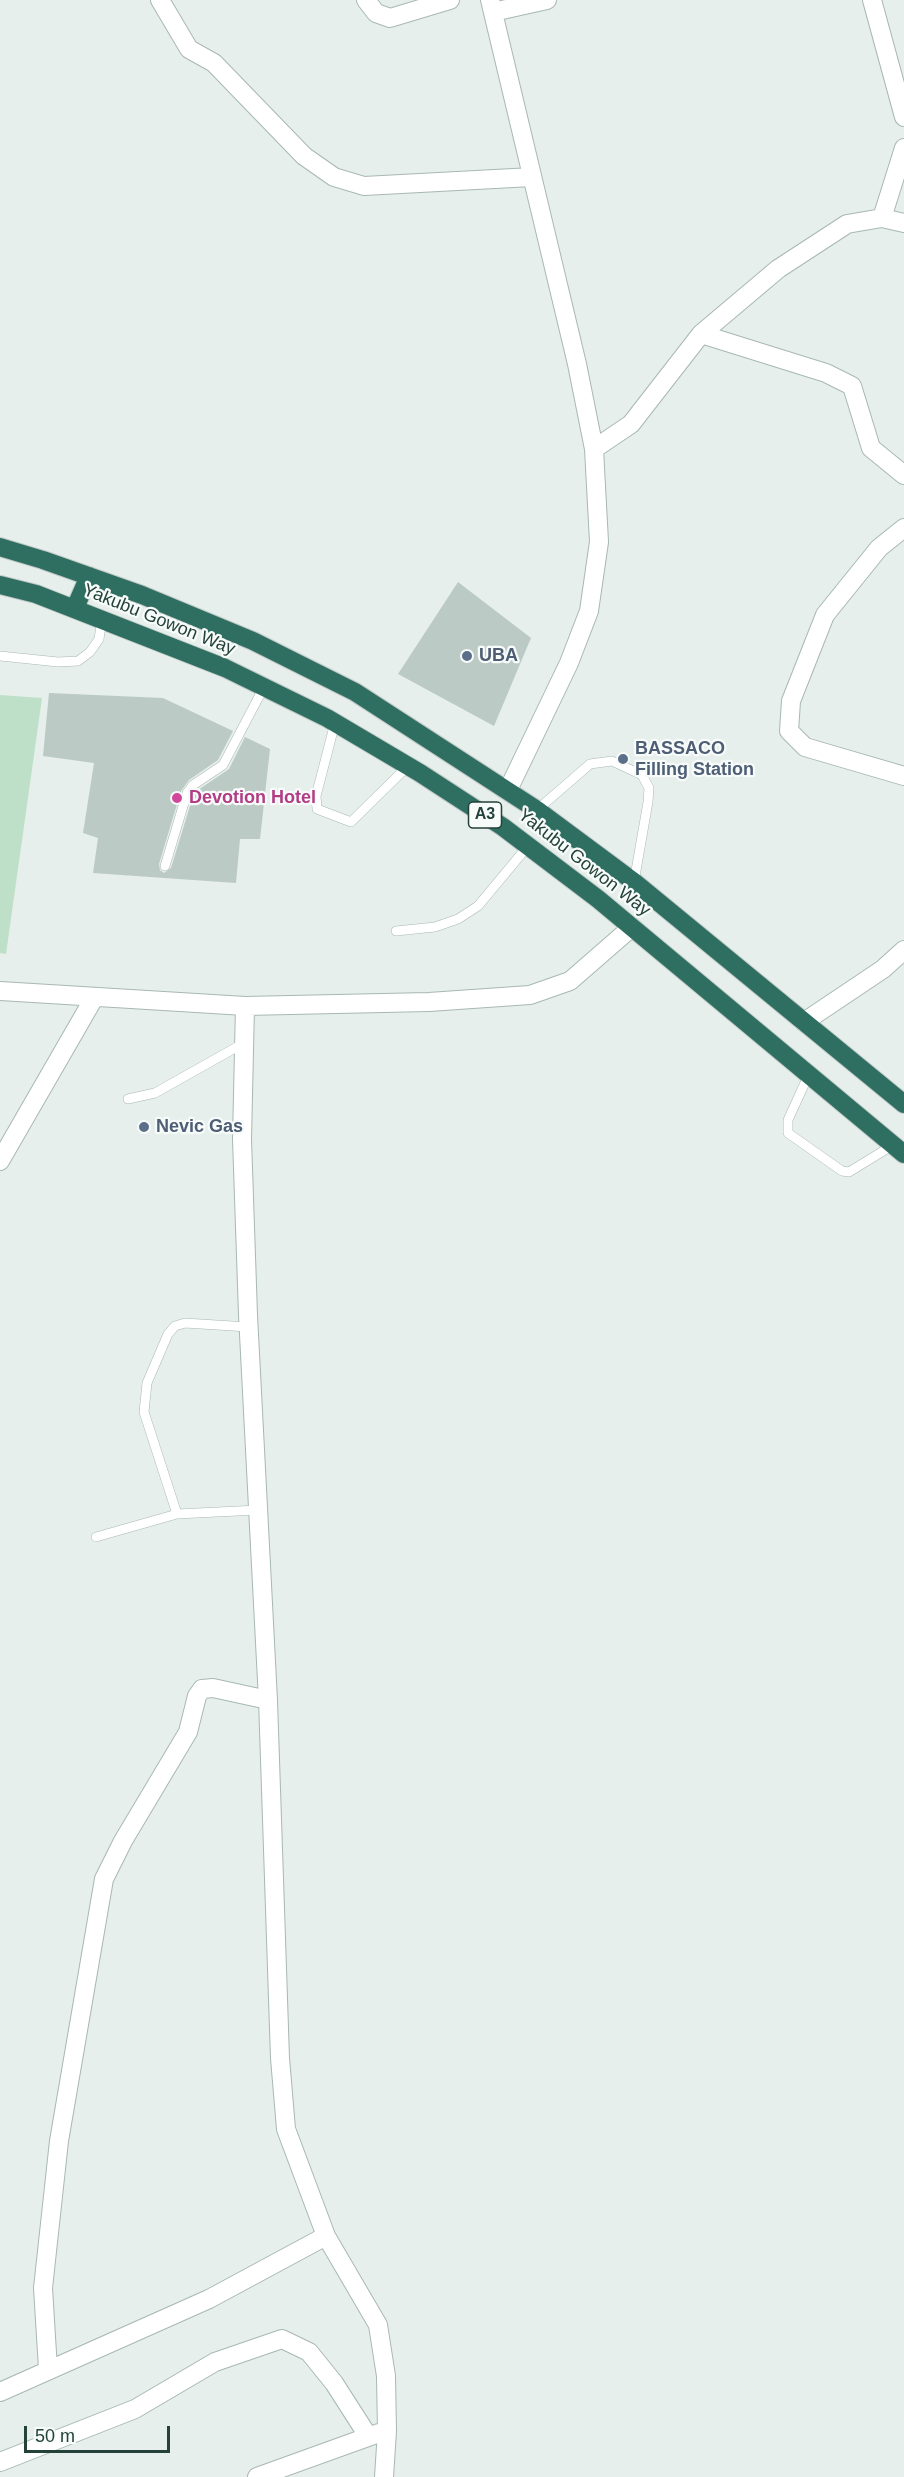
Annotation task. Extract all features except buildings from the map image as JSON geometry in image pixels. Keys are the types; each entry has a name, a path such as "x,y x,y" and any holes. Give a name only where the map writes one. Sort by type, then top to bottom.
{"highway":[{"name":"Yakubu Gowon Way","path":"0,547 89,576 253,641 355,692 508,790 634,882 904,1104"},
{"path":"75,608 89,576"},
{"name":"Yakubu Gowon Way","path":"0,585 36,594 75,608 225,668 335,723 408,766 528,846 632,927 899,1149"}],"street":[{"path":"160,0 189,49 214,63 304,156 334,177 364,186 532,177"},
{"path":"366,0 376,13 390,18 450,0"},
{"path":"508,790 569,663 589,612 598,542 594,449 577,364 491,6 547,0"},
{"path":"872,0 904,117"},
{"path":"882,218 904,148"},
{"path":"594,449 631,424 701,334 778,270 847,224 882,218 904,223"},
{"path":"701,334 826,373 852,386 871,448 904,474"},
{"path":"904,528 879,548 825,615 791,701 789,731 805,747 904,776"},
{"path":"0,991 94,999 245,1006 429,1002 530,995 570,981 632,927"},
{"path":"804,1022 883,969 904,950"},
{"path":"0,1161 94,999"},
{"path":"245,1006 242,1138 248,1327 268,1700 280,2058 286,2129 327,2236 378,2325 386,2376 387,2432 384,2477"},
{"path":"48,2370 43,2288 59,2141 104,1879 123,1840 188,1732 197,1696 202,1689 213,1688 268,1700"},
{"path":"0,2392 209,2299 327,2236"},
{"path":"0,2462 135,2409 215,2362 282,2339 309,2352 334,2383 368,2436"},
{"path":"256,2477 368,2436 387,2432"}],"lane":[{"path":"0,656 58,662 78,661 90,652 99,639 102,619"},
{"path":"165,866 187,793 193,785 223,765 264,687"},
{"path":"335,723 316,796 317,809 351,822 408,766"},
{"path":"537,810 590,764 612,761 642,775 649,788 648,802 634,882"},
{"path":"396,931 435,927 458,919 478,906 528,846"},
{"path":"128,1099 154,1093 244,1043"},
{"path":"809,1074 788,1120 788,1133 842,1171 849,1172 899,1149"},
{"path":"177,1514 144,1412 147,1383 168,1334 175,1326 185,1323 248,1327"},
{"path":"96,1537 177,1514 258,1510"}],"green space":[{"path":"0,695 42,698 6,954 0,953"}],"place":[{"name":"UBA","path":"467,656"},
{"name":"BASSACO Filling Station","path":"623,759"},
{"name":"Devotion Hotel","path":"177,798"},
{"name":"Nevic Gas","path":"144,1127"}]}
